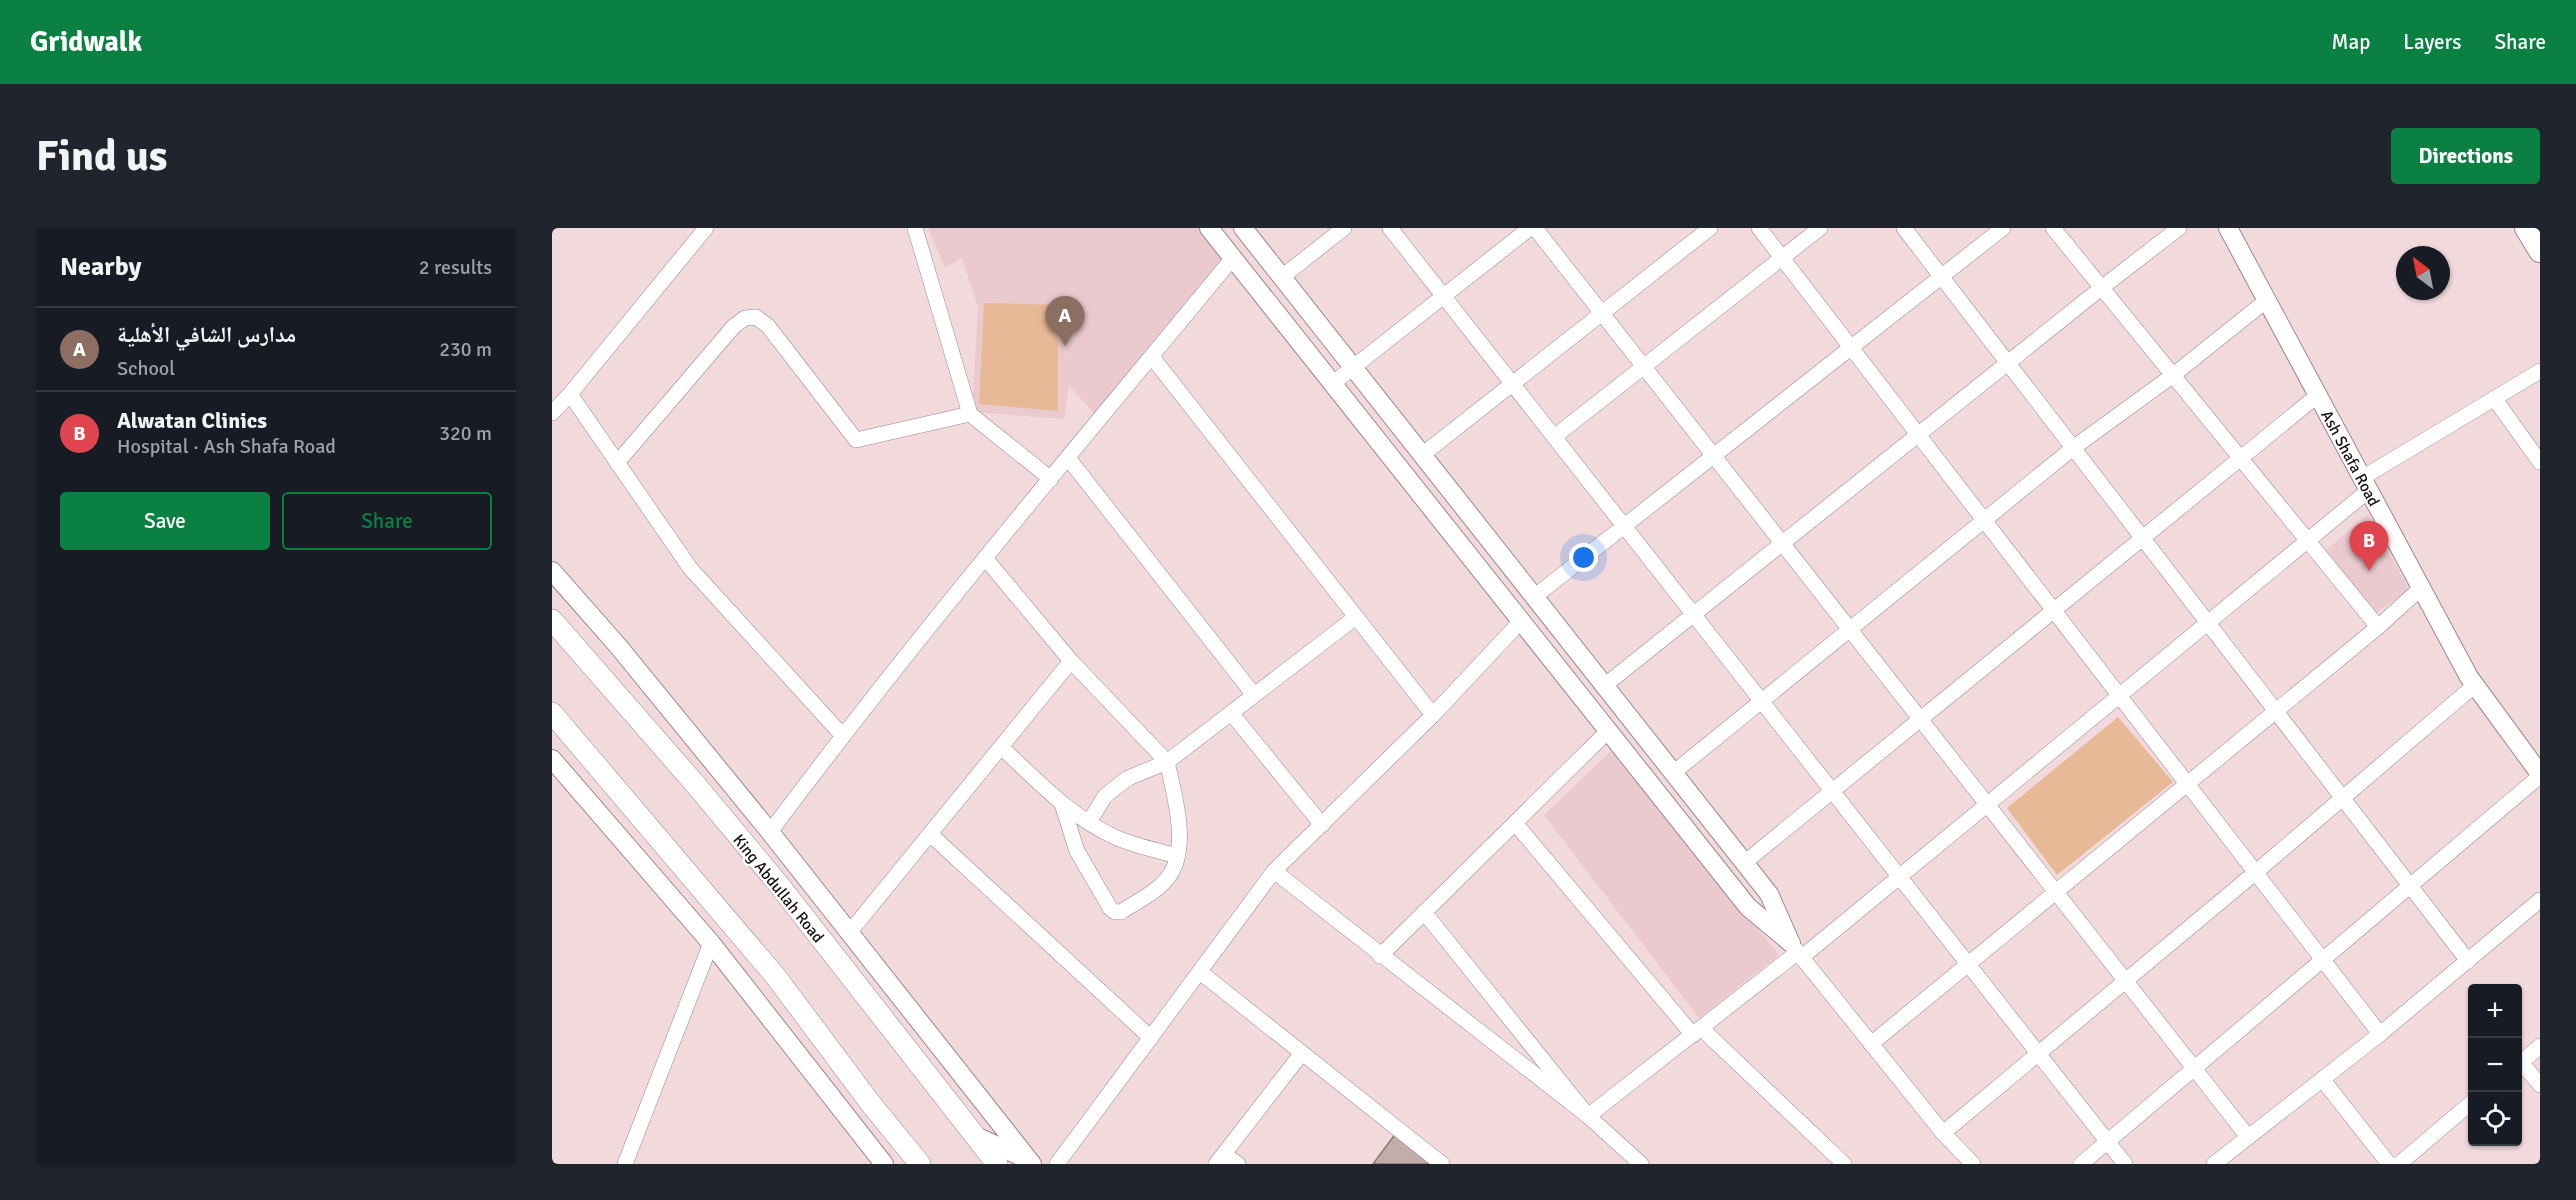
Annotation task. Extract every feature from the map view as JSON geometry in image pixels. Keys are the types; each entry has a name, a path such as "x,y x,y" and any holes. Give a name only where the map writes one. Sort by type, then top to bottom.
{"main road":[{"path":"2526,228 2540,251"},
{"name":"King Abdullah Road","path":"552,620 696,785 779,885 997,1164"},
{"path":"552,713 776,977 871,1104 920,1164"}],"street":[{"path":"552,413 706,228"},
{"path":"915,228 970,414 1051,479"},
{"path":"1209,228 1748,907 1797,951 1943,1133 1973,1164"},
{"path":"1243,228 1769,894 1797,951"},
{"path":"1282,277 1344,228"},
{"path":"1390,228 2125,1164"},
{"path":"1332,384 1530,228"},
{"path":"1535,228 1852,629 1920,720 2248,1137"},
{"path":"1422,455 1710,228"},
{"path":"1759,228 2055,609 2380,1034"},
{"path":"1554,437 1820,228"},
{"path":"1904,228 2468,961"},
{"path":"1534,597 2003,228"},
{"path":"2053,228 2100,289 2378,627"},
{"path":"1604,686 2179,228"},
{"name":"Ash Shafa Road","path":"2228,228 2475,685 2540,775"},
{"path":"770,832 842,735 1232,258"},
{"path":"1673,773 2073,448 2172,376 2267,300"},
{"path":"616,463 734,326 745,318 756,317 768,326 856,440 970,414"},
{"path":"1152,357 1433,715"},
{"path":"1588,1116 1797,951 1899,877 2307,541 2365,484 2494,398 2540,371"},
{"path":"570,394 690,568 842,735"},
{"path":"1744,863 2318,395"},
{"path":"2494,398 2540,462"},
{"path":"1068,458 1254,695"},
{"path":"985,558 1071,662 1167,762 1179,816 1178,856 1170,875 1153,891 1121,912 1115,912 1110,908 1077,851 1062,804"},
{"path":"552,571 618,646 770,832 1030,1162"},
{"path":"1871,1044 2378,627 2421,588"},
{"path":"1089,822 1105,796 1120,784 1128,778 1167,762 1356,617"},
{"path":"1057,1164 1274,872 1433,715 1521,621"},
{"path":"849,933 1071,662"},
{"path":"1943,1133 2256,872 2475,685"},
{"path":"1231,713 1322,825"},
{"path":"1380,956 1608,731"},
{"path":"1001,747 1062,804 1089,822 1115,838 1178,856"},
{"path":"552,759 711,943 884,1164"},
{"path":"2081,1164 2540,775"},
{"path":"1515,823 1697,1032 1844,1164"},
{"path":"930,834 1151,1038"},
{"path":"1274,872 1588,1116 1641,1164"},
{"path":"2214,1164 2380,1034 2540,900"},
{"path":"1424,912 1588,1116"},
{"path":"625,1164 711,943"},
{"path":"1200,972 1302,1053 1396,1135 1442,1164"},
{"path":"2522,1061 2540,1046"},
{"path":"1238,1164 1220,1159 1302,1053"},
{"path":"2522,1066 2540,1085"},
{"path":"2322,1079 2389,1164"},
{"path":"2399,1164 2468,1105"},
{"path":"973,1135 1030,1162"}],"shaded area":[{"path":"928,228 1199,228 1222,258 1099,418 1069,386 1064,419 972,412 978,307 962,258 945,268"},
{"path":"984,303 1058,305 1058,411 979,404"},
{"path":"2368,514 2409,590 2373,615 2324,552"},
{"path":"2118,717 2173,782 2057,875 2007,808"},
{"path":"1612,750 1779,955 1699,1018 1544,815"}],"building":[{"path":"1396,1133 1426,1157 1433,1159 1434,1164 1373,1164"}],"place":[{"name":"مدارس الشافي الأهلية","path":"1065,346"},
{"name":"Alwatan Clinics","path":"2369,571"}]}
